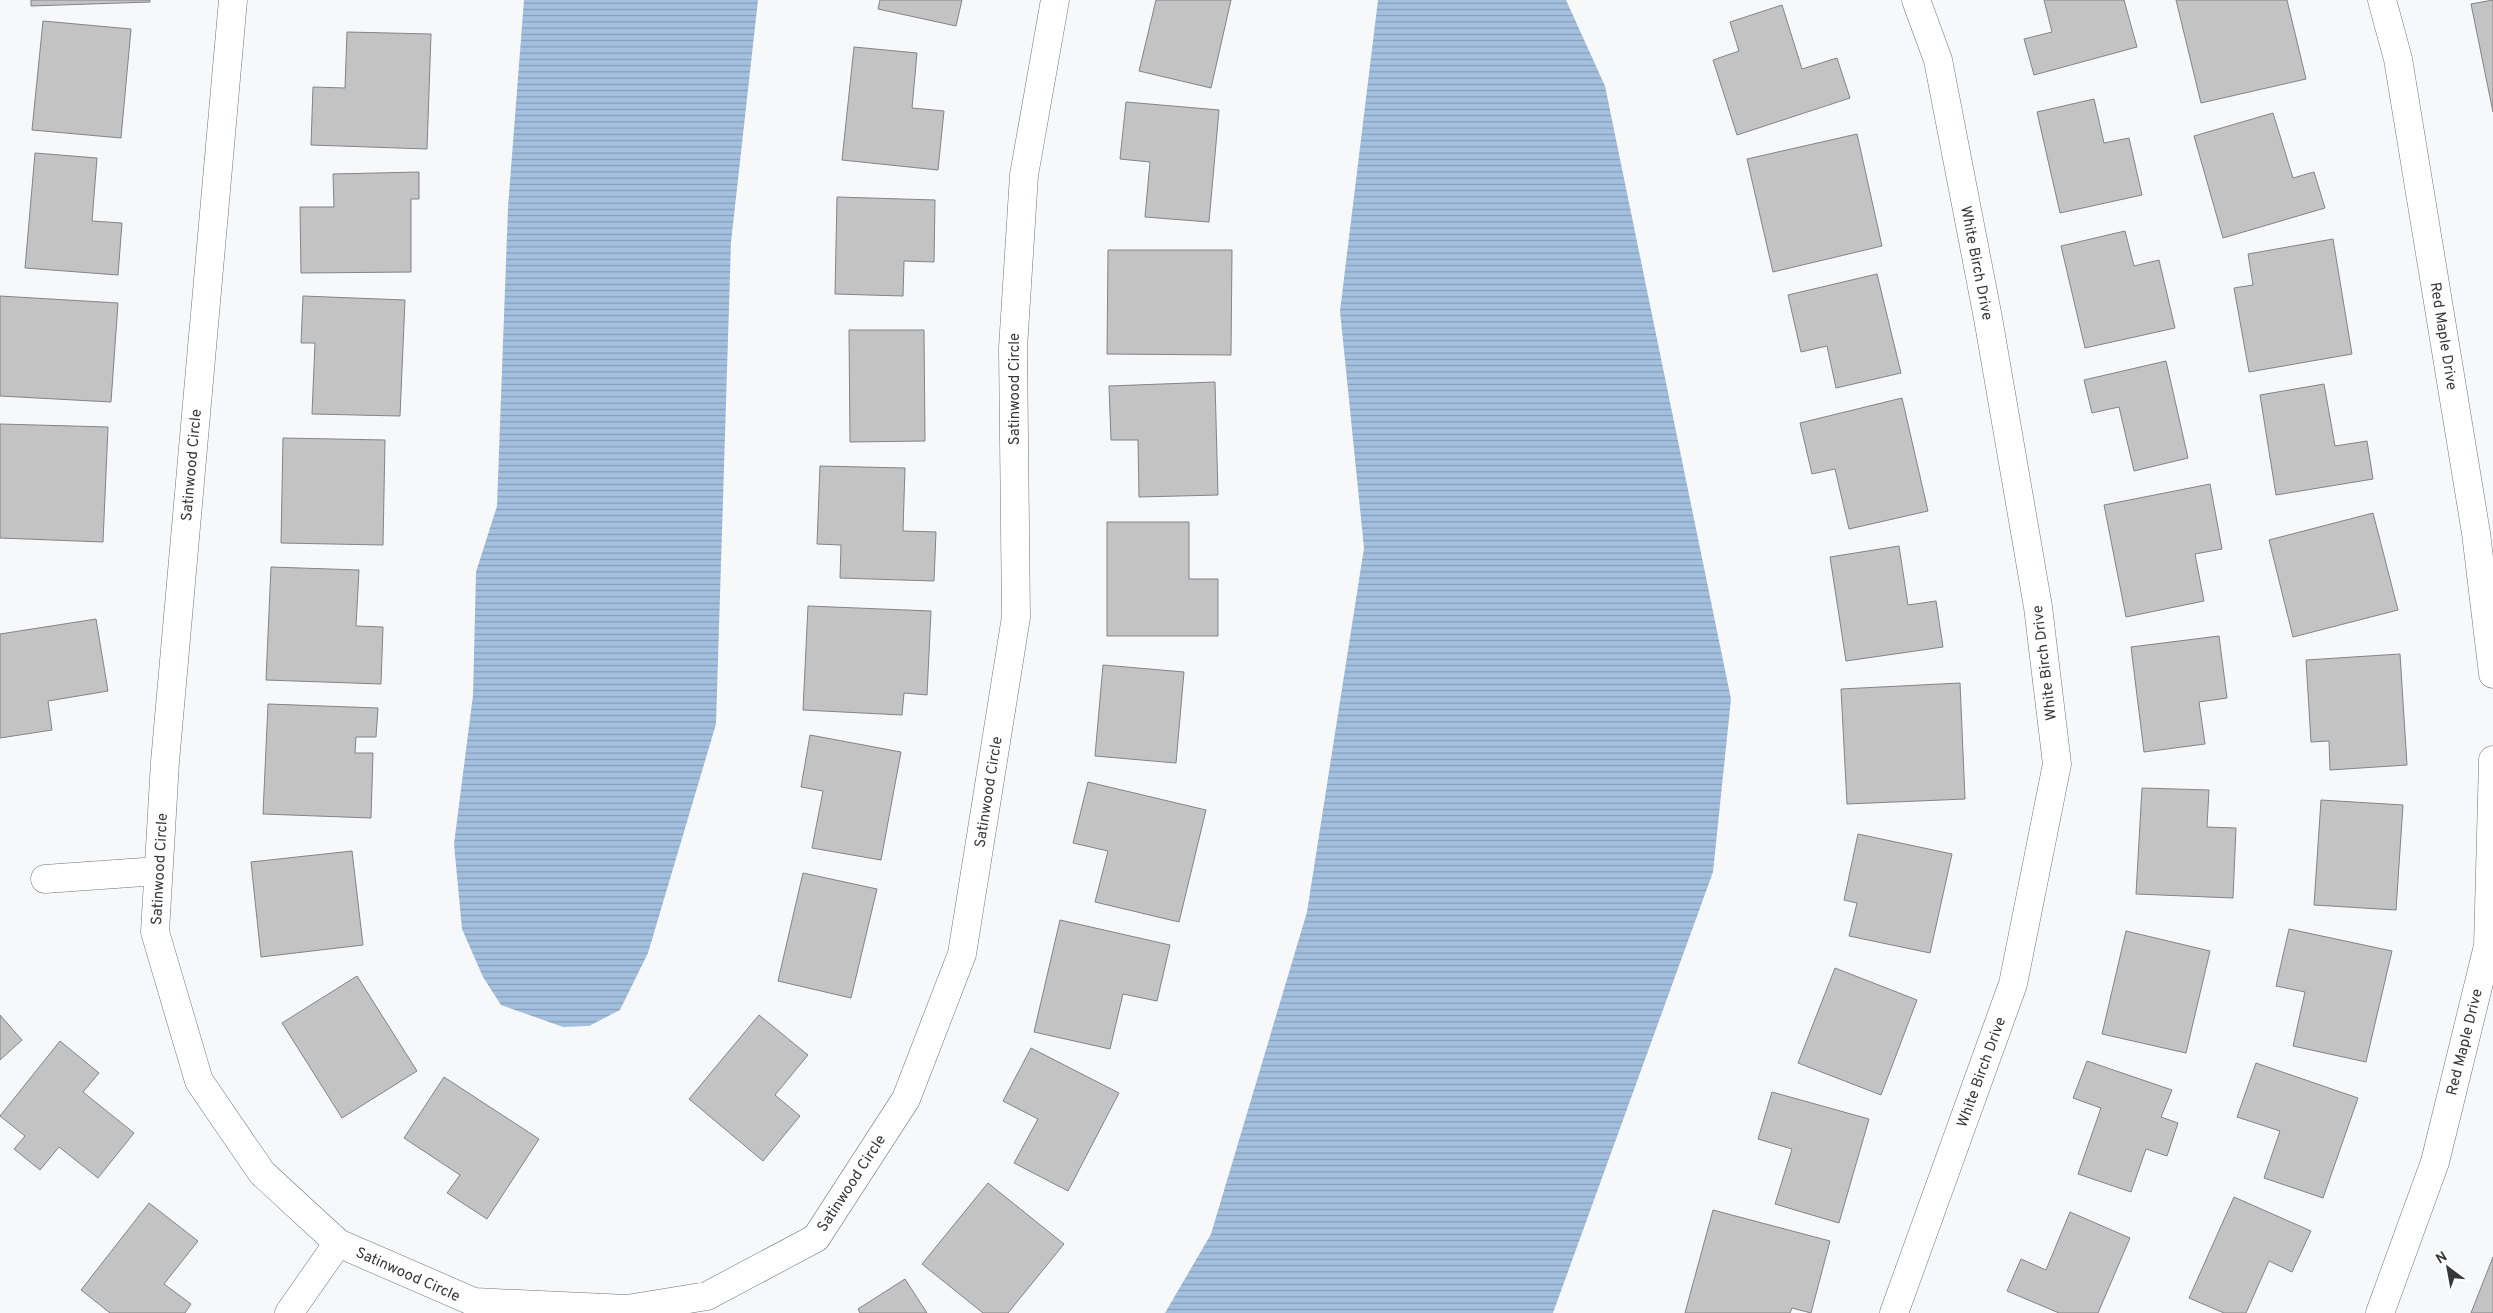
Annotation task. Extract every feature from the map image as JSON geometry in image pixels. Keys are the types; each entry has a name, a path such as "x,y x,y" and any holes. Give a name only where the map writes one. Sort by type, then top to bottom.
{"street":[{"name":"Satinwood Circle","path":"233,0 165,762 155,932 199,1081 262,1173 338,1243 474,1302 627,1309 707,1296 816,1238 906,1099 962,954 1016,617 1013,348 1016,300 1024,175 1055,0"},
{"name":"White Birch Drive","path":"1894,1313 2013,984 2056,764 2038,607 1988,318 1938,60 1916,0"},
{"name":"Red Maple Drive","path":"2382,0 2398,59 2475,524 2493,674"},
{"name":"Red Maple Drive","path":"2380,1313 2435,1162 2488,946 2493,760"},
{"path":"45,879 158,871"},
{"path":"289,1313 338,1243"}],"water":[{"path":"524,0 758,0 731,242 716,724 648,953 620,1010 589,1026 563,1027 501,1005 483,977 462,929 454,844 473,695 476,572 497,506 508,207"},
{"path":"1378,0 1566,0 1605,86 1731,699 1713,872 1553,1313 1165,1313 1211,1234 1307,912 1364,548 1340,311"}],"building":[{"path":"31,0 150,0 150,2 31,6"},
{"path":"880,0 962,0 956,26 878,9"},
{"path":"1156,0 1231,0 1211,88 1139,71"},
{"path":"2044,0 2124,0 2137,47 2034,75 2024,39 2052,32"},
{"path":"2176,0 2287,0 2306,79 2201,103"},
{"path":"2493,0 2493,112 2471,4"},
{"path":"1782,5 1802,69 1837,58 1850,98 1737,135 1713,60 1739,51 1730,22"},
{"path":"43,21 131,29 121,138 32,130"},
{"path":"347,32 431,34 427,149 311,145 313,87 345,88"},
{"path":"854,47 917,53 912,108 944,111 938,170 842,160"},
{"path":"2094,99 2104,143 2129,138 2142,195 2060,213 2037,112"},
{"path":"1126,102 1219,110 1209,222 1145,217 1150,162 1120,159"},
{"path":"2273,113 2293,178 2314,172 2325,208 2223,238 2194,136"},
{"path":"1857,134 1882,246 1773,272 1747,159"},
{"path":"35,153 97,158 92,221 122,223 118,275 25,268"},
{"path":"419,172 419,199 411,199 411,272 301,273 300,207 334,207 333,174"},
{"path":"837,197 935,200 934,262 904,261 903,296 835,294"},
{"path":"2125,231 2134,266 2159,260 2175,328 2085,348 2061,246"},
{"path":"2333,239 2352,354 2249,372 2234,288 2253,285 2248,254"},
{"path":"1108,250 1232,250 1231,355 1107,354"},
{"path":"1877,274 1901,373 1836,388 1827,346 1801,352 1788,295"},
{"path":"0,296 118,303 111,402 0,396"},
{"path":"303,296 405,300 400,416 312,414 315,343 301,343"},
{"path":"849,330 924,330 925,441 850,442"},
{"path":"2166,361 2188,458 2134,471 2119,407 2092,413 2084,380"},
{"path":"1215,382 1218,495 1139,497 1138,440 1111,440 1109,386"},
{"path":"2324,384 2335,446 2367,441 2373,479 2276,495 2260,395"},
{"path":"1902,398 1928,511 1849,529 1835,469 1812,474 1800,423"},
{"path":"0,424 108,427 103,542 0,538"},
{"path":"283,438 385,440 383,545 281,543"},
{"path":"820,466 905,468 903,531 936,532 934,581 840,578 841,545 817,544"},
{"path":"2210,484 2222,549 2195,554 2204,601 2126,617 2104,505"},
{"path":"2373,513 2398,610 2293,637 2269,540"},
{"path":"1107,522 1189,522 1189,579 1218,579 1218,636 1107,636"},
{"path":"1899,546 1908,605 1936,601 1943,647 1846,661 1830,557"},
{"path":"271,567 359,570 356,626 383,627 381,684 266,680"},
{"path":"808,606 931,611 927,695 904,693 902,715 803,710"},
{"path":"96,619 108,691 48,701 52,730 0,738 0,634"},
{"path":"2219,636 2227,698 2199,702 2205,744 2144,752 2131,647"},
{"path":"2400,654 2407,765 2330,770 2329,741 2311,742 2306,660"},
{"path":"1103,665 1184,672 1176,763 1095,756"},
{"path":"1960,683 1965,799 1847,804 1841,689"},
{"path":"268,704 378,708 376,737 356,737 355,753 373,753 371,818 263,814"},
{"path":"810,735 901,752 881,860 812,848 823,791 801,787"},
{"path":"1088,782 1206,810 1179,922 1095,902 1108,851 1073,843"},
{"path":"2142,788 2209,790 2207,827 2236,828 2233,898 2136,894"},
{"path":"2321,800 2403,805 2396,910 2314,905"},
{"path":"1858,834 1952,854 1930,953 1849,936 1857,903 1844,900"},
{"path":"352,851 363,945 261,957 251,862"},
{"path":"803,873 877,889 851,998 778,981"},
{"path":"1060,920 1170,945 1157,1001 1123,994 1110,1049 1034,1032"},
{"path":"2289,929 2392,951 2366,1062 2293,1046 2305,992 2276,986"},
{"path":"2126,931 2210,951 2186,1053 2102,1034"},
{"path":"1835,968 1917,1000 1881,1095 1798,1063"},
{"path":"357,976 417,1071 342,1118 282,1023"},
{"path":"0,1015 22,1040 0,1060"},
{"path":"759,1015 808,1055 775,1095 800,1116 763,1161 689,1099"},
{"path":"60,1041 99,1073 83,1092 134,1133 98,1178 59,1147 40,1170 14,1149 25,1136 0,1116"},
{"path":"1031,1048 1119,1093 1068,1191 1014,1163 1038,1119 1003,1101"},
{"path":"2087,1061 2172,1090 2161,1117 2178,1123 2167,1156 2146,1149 2131,1192 2078,1174 2101,1108 2073,1098"},
{"path":"2256,1063 2358,1098 2323,1198 2264,1178 2280,1131 2237,1117"},
{"path":"444,1077 539,1139 487,1219 447,1193 460,1175 404,1138"},
{"path":"1772,1092 1869,1119 1839,1223 1775,1204 1792,1149 1758,1139"},
{"path":"988,1183 1064,1244 1008,1313 983,1313 922,1264"},
{"path":"2234,1197 2311,1231 2292,1272 2269,1261 2246,1313 2224,1313 2189,1298"},
{"path":"149,1203 198,1241 164,1284 191,1304 185,1313 110,1313 81,1290"},
{"path":"1713,1210 1830,1241 1811,1313 1792,1308 1790,1313 1685,1313"},
{"path":"2070,1212 2130,1238 2098,1313 2059,1313 2007,1291 2021,1259 2046,1270"},
{"path":"2493,1257 2493,1313 2471,1313"},
{"path":"905,1279 927,1313 860,1313 858,1309"}]}
